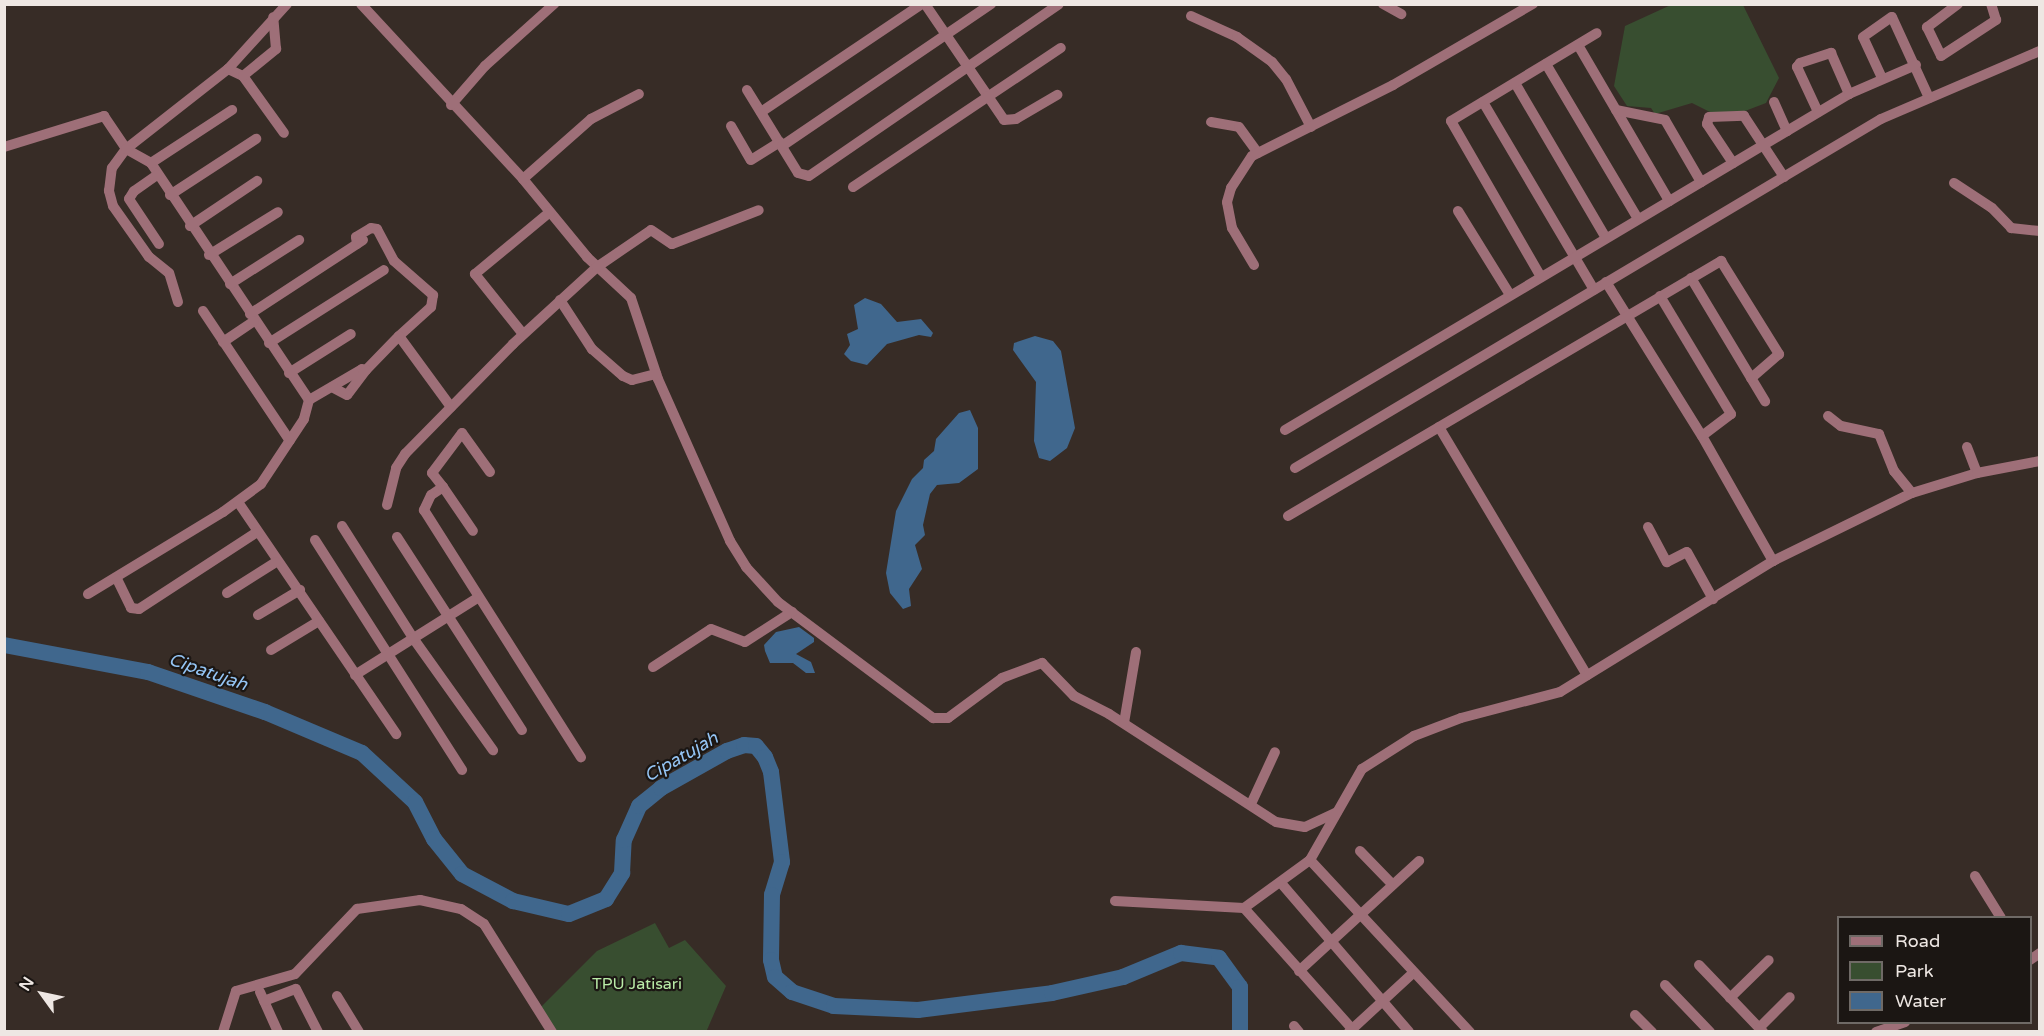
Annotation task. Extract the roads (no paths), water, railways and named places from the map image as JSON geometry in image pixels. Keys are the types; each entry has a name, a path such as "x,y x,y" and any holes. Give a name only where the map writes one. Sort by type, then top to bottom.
{"street":[{"path":"178,302 169,273 149,257 113,206 110,175 126,148 228,69 273,16 287,4"},
{"path":"361,4 451,105 523,179 597,267 633,302 656,374 736,552 764,588 792,612 933,718 948,718 1002,678 1041,662 1074,696 1124,723 1276,822 1293,827 1313,825 1337,812"},
{"path":"451,105 484,66 554,4"},
{"path":"761,111 924,4 987,98 1007,121 1058,95"},
{"path":"731,126 751,160 781,144 991,4"},
{"path":"747,90 798,173 809,176 1059,4"},
{"path":"1254,265 1232,228 1227,202 1235,180 1252,156 1311,128 1533,4"},
{"path":"1958,4 1927,27 1941,56 1996,20 1994,6"},
{"path":"243,76 276,49 273,16"},
{"path":"1191,16 1237,37 1272,62 1286,79 1311,128"},
{"path":"1882,78 1863,37 1889,17 1894,18 1929,99"},
{"path":"1541,277 1451,123 1455,116 1484,102 1597,33"},
{"path":"1578,45 1669,201"},
{"path":"854,187 1061,48"},
{"path":"1295,468 1881,119 2040,51"},
{"path":"1818,112 1797,67 1800,63 1832,53 1849,94"},
{"path":"1546,64 1638,219"},
{"path":"1285,430 1849,94 1916,65"},
{"path":"228,69 243,76 284,133"},
{"path":"1515,83 1606,238"},
{"path":"523,179 591,118 639,94"},
{"path":"1484,102 1594,290"},
{"path":"1774,102 1787,131"},
{"path":"150,163 232,110"},
{"path":"1616,110 1665,120 1701,182"},
{"path":"4,147 101,115 126,148 150,163 288,374 309,400 307,414 261,484 238,502 117,579 88,594"},
{"path":"1733,163 1707,124 1709,117 1744,116 1784,177"},
{"path":"1211,122 1239,126 1258,153"},
{"path":"170,195 256,139"},
{"path":"157,176 134,191 129,199 159,244"},
{"path":"190,226 257,182"},
{"path":"1954,183 1992,208 2011,228 2040,231"},
{"path":"387,505 400,461 523,334 597,267 651,230 672,244 759,210"},
{"path":"1458,210 1510,295"},
{"path":"209,255 278,212"},
{"path":"523,334 475,274 550,212"},
{"path":"223,342 252,318 360,242 356,237 371,228 377,230 394,261 433,295 431,308 399,336 366,370 309,400"},
{"path":"230,284 299,240"},
{"path":"1288,516 1723,261 1779,357 1751,378"},
{"path":"269,344 384,270"},
{"path":"1691,278 1765,401"},
{"path":"1606,282 1702,436 1773,561"},
{"path":"1660,296 1731,414 1729,419 1702,436"},
{"path":"560,300 592,349 623,376 633,380 656,374"},
{"path":"203,311 290,441"},
{"path":"288,374 351,334"},
{"path":"399,336 452,406"},
{"path":"1828,416 1841,426 1879,434 1894,471 1912,493"},
{"path":"1439,427 1587,675"},
{"path":"473,531 432,472 462,433 489,472"},
{"path":"1967,447 1977,473"},
{"path":"1115,901 1244,908 1310,860 1362,769 1414,736 1461,718 1545,699 1773,561 1912,493 1977,473 2040,461"},
{"path":"443,487 431,495 423,510 581,757"},
{"path":"238,502 276,562 300,591 396,734"},
{"path":"342,526 413,639 493,750"},
{"path":"1648,527 1667,562 1687,552 1713,599"},
{"path":"117,579 131,608 139,609 257,532"},
{"path":"398,537 522,730"},
{"path":"315,540 462,770"},
{"path":"227,593 276,562"},
{"path":"258,615 300,591"},
{"path":"355,675 479,597"},
{"path":"653,667 711,629 745,642 792,612"},
{"path":"271,650 319,621"},
{"path":"1124,723 1136,652"},
{"path":"1251,804 1275,752"},
{"path":"1360,851 1394,885"},
{"path":"1310,860 1362,913 1470,1032"},
{"path":"1299,971 1419,861"},
{"path":"1975,876 2000,916"},
{"path":"1281,883 1330,943 1409,1032"},
{"path":"223,1032 236,991 295,974 357,909 420,900 461,909 484,924 552,1032"},
{"path":"1244,908 1350,1030 1414,972"},
{"path":"1730,998 1769,960"},
{"path":"1699,965 1762,1029 1790,997"},
{"path":"1665,986 1710,1032"},
{"path":"279,1032 262,997 296,989 318,1032"},
{"path":"337,996 359,1032"},
{"path":"1635,1015 1652,1032"},
{"path":"1876,1032 1902,1024"}],"water":[{"path":"865,298 881,304 897,322 921,319 933,333 931,337 919,335 887,344 867,365 851,361 844,354 850,345 847,334 858,329 854,305"},
{"path":"1035,336 1053,341 1061,351 1075,428 1067,448 1050,461 1039,458 1034,441 1036,382 1013,350 1014,343"},
{"path":"970,410 978,428 978,469 959,483 937,485 930,494 923,525 925,535 915,545 922,569 909,589 911,606 903,609 890,593 886,573 896,511 912,479 923,468 924,460 934,451 936,439 959,413"},
{"path":"799,627 814,638 814,642 796,654 811,662 815,673 806,673 793,663 770,663 765,651 764,645 776,632"}],"waterway":[{"name":"Cipatujah","path":"4,645 148,672 265,712 362,753 415,802 434,839 462,874 513,901 569,914 606,899 622,873 624,840 639,806 661,788 727,751 744,745 756,746 765,757 771,772 782,862 772,895 771,960 775,977 792,992 834,1006 918,1010 1052,993 1123,977 1181,953 1219,958 1240,987 1240,1032"}],"park label":[{"name":"TPU Jatisari","path":"637,984"}]}
